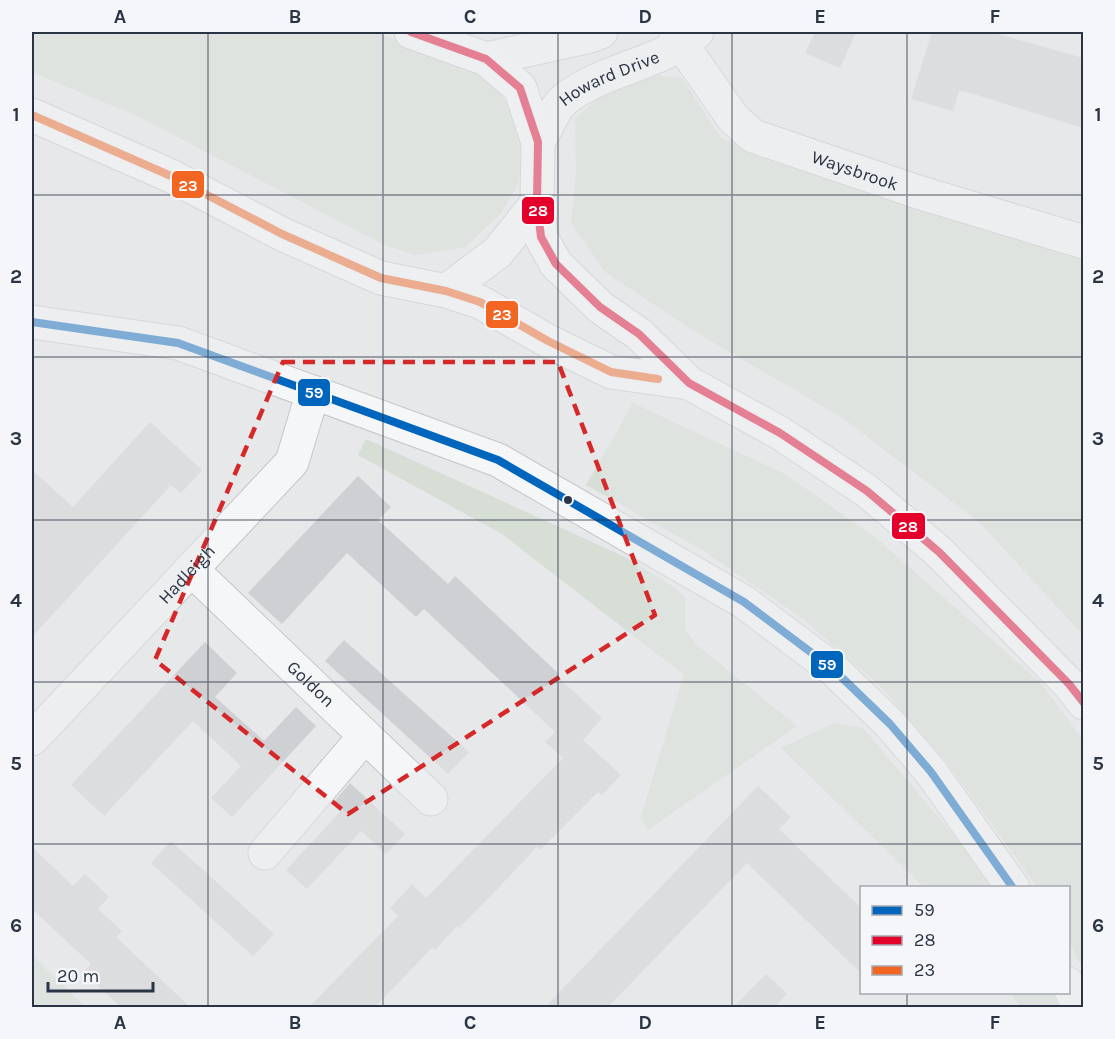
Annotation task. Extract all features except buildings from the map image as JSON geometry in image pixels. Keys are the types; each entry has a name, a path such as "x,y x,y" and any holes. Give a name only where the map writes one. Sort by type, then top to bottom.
{"main road":[{"path":"422,34 486,59 520,88 538,142 537,203 541,237 556,264 600,307 639,334 689,383 780,433 867,490 939,552 1069,684 1083,703"},
{"path":"32,115 171,176 282,234 381,278 446,291 480,302 548,341 610,372 689,383"},
{"path":"446,291 498,252 537,203"}],"street":[{"path":"486,59 601,32"},
{"name":"Howard Drive","path":"538,142 564,100 685,36"},
{"name":"Waysbrook","path":"685,36 733,118 753,136 918,192 1083,242"},
{"path":"32,322 178,343 498,460 744,602 833,669 891,724 931,772 1012,886"},
{"name":"Hadleigh","path":"32,739 292,462 313,392"},
{"name":"Goldon","path":"191,569 431,798"},
{"path":"265,853 365,736"},
{"path":"1070,988 1080,1008"}],"highlighted area":[{"path":"283,362 558,362 655,615 348,814 155,660"}],"shaded area":[{"path":"32,32 372,32 466,62 500,91 522,134 519,183 501,213 466,247 415,255 384,245 139,117 32,72"},
{"path":"652,75 682,78 721,138 779,160 1083,258 1083,635 980,523 844,419 697,333 605,272 571,223 576,169 575,118 605,93"},
{"path":"633,403 785,474 875,537 1040,682 1083,740 1083,970 1070,944 1070,886 1036,886 947,763 880,686 803,619 704,551 586,485"},
{"path":"366,439 625,557 674,587 685,597 685,630 697,645 797,726 648,830 640,819 684,675 502,534 358,455"},
{"path":"834,723 863,728 968,852 990,886 923,886 781,748"},
{"path":"32,955 85,1007 32,1007"},
{"path":"1011,994 1053,994 1060,1007 1020,1007"}],"transit line":[{"name":"28","path":"411,32 486,59 520,88 538,142 537,203 541,237 556,264 600,307 639,334 689,383 780,433 867,491 939,552 1069,684 1084,703"},
{"name":"23","path":"32,115 171,176 282,234 381,278 446,291 480,302 548,341 611,372 658,379"},
{"name":"59","path":"32,322 178,343 498,460 744,602 833,669 890,724 931,772 1012,886"}]}
